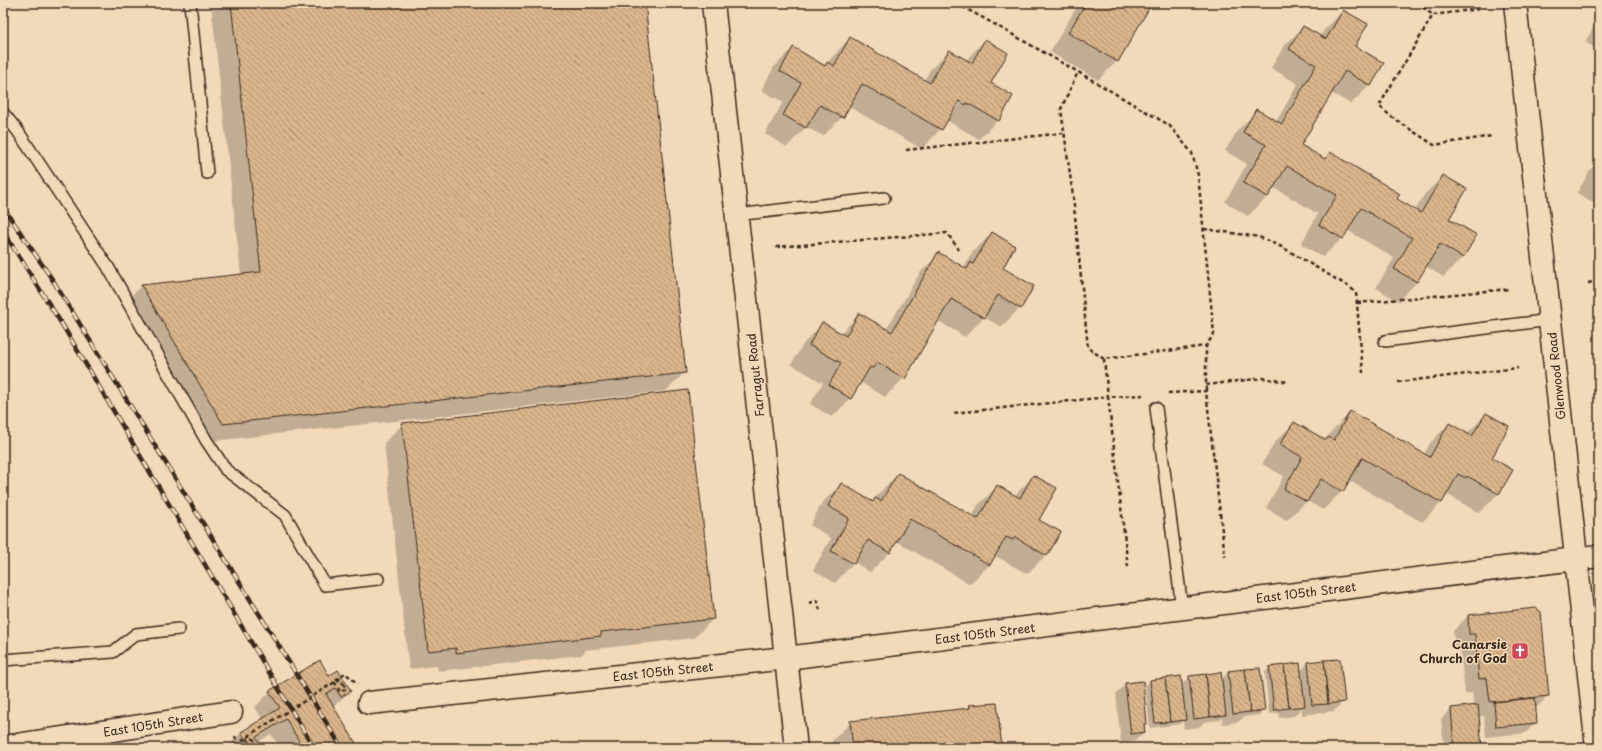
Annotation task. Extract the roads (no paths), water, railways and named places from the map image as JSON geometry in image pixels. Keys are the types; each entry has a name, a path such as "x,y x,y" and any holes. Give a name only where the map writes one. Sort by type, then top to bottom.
{"street":[{"name":"Farragut Road","path":"713,3 796,748"},
{"name":"Glenwood Road","path":"1515,3 1597,748"},
{"name":"East 105th Street","path":"369,703 786,658 1599,556"},
{"name":"East 105th Street","path":"3,746 231,712"}],"lane":[{"path":"190,3 207,173"},
{"path":"3,113 17,130 108,267 206,440 226,470 285,515 325,585 378,578"},
{"path":"736,214 884,198"},
{"path":"1385,341 1550,320"},
{"path":"1156,408 1182,608"},
{"path":"3,660 113,652 136,634 179,629"}],"railway":[{"path":"3,207 52,279 342,748"},
{"path":"3,231 63,326 314,748"}],"place":[{"name":"Canarsie Church of God","path":"1520,651"}]}
